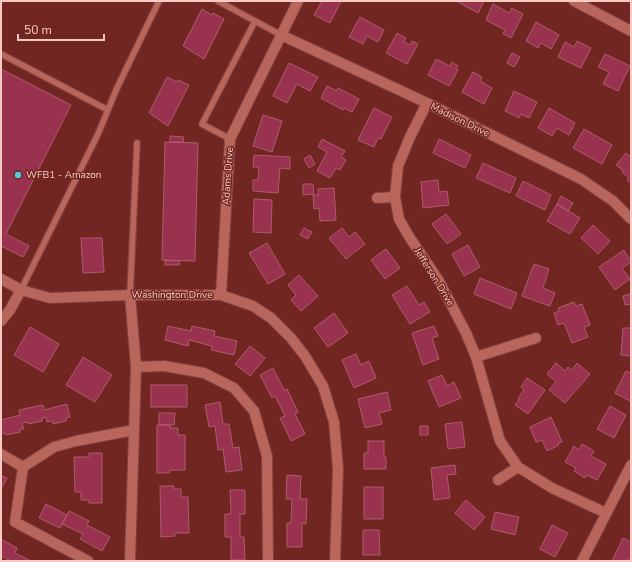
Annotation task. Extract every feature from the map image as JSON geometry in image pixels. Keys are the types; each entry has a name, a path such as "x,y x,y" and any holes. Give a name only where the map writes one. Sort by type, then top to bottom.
{"street":[{"name":"Adams Drive","path":"221,295 230,139 298,1"},
{"path":"574,1 631,31"},
{"name":"Madison Drive","path":"281,35 427,103 581,179 613,201 631,219"},
{"name":"Jefferson Drive","path":"427,103 410,137 398,166 395,197 399,219 439,281 466,333 476,357 500,441 518,466 552,488 606,513"},
{"path":"377,198 395,197"},
{"name":"Washington Drive","path":"1,279 21,290 50,298 130,295 221,295 254,306 271,318 291,338 305,356 324,386 334,422 338,469 335,561"},
{"path":"1,321 10,310 21,290"},
{"path":"130,295 136,367 130,561"},
{"path":"476,357 536,338"},
{"path":"136,367 164,366 204,374 234,388 254,411 267,456 268,561"},
{"path":"88,561 16,522 23,467 54,447 76,441 134,430"},
{"path":"1,454 23,467"},
{"path":"582,561 631,465"},
{"path":"498,480 518,466"}],"lane":[{"path":"21,290 94,141 117,88 159,1"},
{"path":"218,1 281,35"},
{"path":"230,139 202,124 255,21"},
{"path":"1,54 108,110"},
{"path":"130,295 137,143"}],"building":[{"path":"322,1 341,1 330,23 314,15"},
{"path":"456,1 484,1 478,13"},
{"path":"493,4 509,13 512,8 523,14 511,38 503,34 505,30 486,20"},
{"path":"202,9 212,15 213,13 224,19 204,59 183,46"},
{"path":"360,17 384,30 378,42 367,36 363,44 349,37"},
{"path":"536,22 559,35 551,49 541,43 538,48 526,41"},
{"path":"397,33 406,38 404,42 410,45 412,41 418,44 407,64 386,53"},
{"path":"577,41 591,48 581,68 558,57 565,42 574,47"},
{"path":"512,53 520,57 514,67 507,63"},
{"path":"605,54 630,66 618,91 603,84 609,72 598,67"},
{"path":"436,59 450,66 452,62 458,66 456,69 458,70 449,86 428,75"},
{"path":"289,63 318,77 310,91 297,84 287,103 273,96"},
{"name":"WFB1 - Amazon","path":"1,69 71,105 6,234 29,246 23,257 1,246"},
{"path":"473,72 482,77 480,81 492,88 484,104 462,92"},
{"path":"167,77 177,82 178,80 189,85 168,126 149,113"},
{"path":"327,86 337,91 338,88 359,99 352,112 344,108 343,110 321,98"},
{"path":"514,91 537,102 529,118 521,114 519,118 505,111"},
{"path":"374,108 392,117 381,139 378,138 374,147 358,140"},
{"path":"549,108 575,123 569,135 557,128 552,136 538,128"},
{"path":"263,115 282,121 272,152 253,146"},
{"path":"584,129 612,145 602,164 573,148"},
{"path":"170,136 184,137 183,142 170,142"},
{"path":"322,139 345,151 341,157 346,160 340,170 336,168 330,178 317,171 327,152 318,147"},
{"path":"439,139 471,155 465,168 433,153"},
{"path":"165,142 198,143 195,261 162,260"},
{"path":"626,153 631,157 631,183 627,180 629,178 622,172 623,170 616,165"},
{"path":"254,155 290,157 290,169 280,168 278,193 253,191 253,180 258,180 259,167 253,167"},
{"path":"310,155 315,164 309,168 304,159"},
{"path":"483,163 516,178 510,193 476,178"},
{"path":"438,180 439,192 447,191 449,205 423,208 421,182"},
{"path":"523,181 551,195 545,210 516,196"},
{"path":"303,184 313,184 314,194 303,195"},
{"path":"334,188 336,220 320,221 319,208 314,209 313,195 318,195 318,189"},
{"path":"561,196 573,203 568,211 557,204"},
{"path":"254,199 272,200 271,233 253,232"},
{"path":"557,204 580,218 570,234 547,221"},
{"path":"446,214 461,234 447,244 432,224"},
{"path":"593,225 610,241 598,254 581,238"},
{"path":"304,228 312,232 308,239 300,235"},
{"path":"342,228 349,237 355,232 365,244 346,259 329,238"},
{"path":"81,238 102,238 104,272 83,273"},
{"path":"267,243 285,274 268,284 249,253"},
{"path":"468,245 480,267 464,276 452,254"},
{"path":"386,249 400,268 385,279 371,260"},
{"path":"624,250 631,262 622,268 630,279 615,290 599,267"},
{"path":"165,260 180,261 179,265 165,265"},
{"path":"534,264 549,269 543,288 555,293 550,306 522,296"},
{"path":"299,275 318,296 301,311 291,300 296,295 288,285"},
{"path":"480,278 517,293 511,309 474,294"},
{"path":"407,286 419,305 424,302 430,312 410,324 392,295"},
{"path":"630,294 631,304 625,305 623,296"},
{"path":"574,302 576,306 582,304 590,325 584,327 588,337 572,343 564,323 558,325 554,313 559,311 558,308"},
{"path":"334,313 348,333 328,347 314,328"},
{"path":"168,326 191,331 192,326 215,331 214,336 237,341 234,355 211,350 212,346 189,340 188,346 165,340"},
{"path":"434,326 438,336 432,338 439,359 423,365 412,333"},
{"path":"30,327 59,344 43,372 14,355"},
{"path":"623,328 631,328 631,356 621,355"},
{"path":"250,346 265,358 250,376 235,364"},
{"path":"356,354 361,365 369,361 376,378 354,388 342,360"},
{"path":"83,357 112,375 95,402 66,385"},
{"path":"556,363 565,371 568,367 572,370 577,363 590,374 565,403 549,390 556,382 547,374"},
{"path":"273,368 284,390 287,389 298,412 295,414 305,434 291,441 280,418 285,416 275,396 272,398 260,375"},
{"path":"626,371 631,373 630,401 615,393"},
{"path":"442,375 447,386 454,382 461,398 439,407 428,381"},
{"path":"527,378 545,390 528,414 515,405 524,390 521,387"},
{"path":"151,385 187,385 187,407 151,407"},
{"path":"387,392 391,410 379,413 382,424 365,428 358,399"},
{"path":"220,402 223,424 229,424 233,448 239,447 242,470 226,472 223,449 218,450 215,426 209,427 205,405"},
{"path":"67,404 70,417 66,418 66,421 53,424 52,421 47,422 46,417 42,418 42,421 28,424 28,422 22,423 24,429 20,429 20,432 6,435 5,433 1,434 1,420 20,415 19,410 43,405 44,410"},
{"path":"610,406 626,415 614,438 597,429"},
{"path":"159,413 175,413 174,425 159,425"},
{"path":"551,417 562,442 558,443 559,445 547,451 542,440 536,442 530,427"},
{"path":"462,422 465,447 448,449 445,424"},
{"path":"157,425 170,425 170,428 178,428 178,435 185,435 185,470 170,470 169,473 157,473"},
{"path":"420,426 428,426 428,435 420,435"},
{"path":"368,441 384,441 386,469 364,469 364,453 368,453"},
{"path":"582,444 594,451 591,456 606,464 597,480 587,475 585,478 574,471 576,468 565,462 574,446 579,450"},
{"path":"89,453 102,453 102,503 89,503 89,500 81,500 81,492 75,492 74,457 89,457"},
{"path":"455,465 456,474 447,475 450,498 434,500 431,468"},
{"path":"1,475 7,478 1,489"},
{"path":"287,475 301,476 300,499 307,499 306,524 302,523 302,547 287,547 287,523 291,523 292,499 286,499"},
{"path":"160,486 174,486 174,489 181,489 181,497 188,497 189,533 175,533 175,536 161,537"},
{"path":"364,487 383,487 383,519 364,519"},
{"path":"230,490 245,490 245,514 240,514 240,537 244,537 245,560 231,560 231,537 225,537 225,514 231,514"},
{"path":"466,500 485,517 474,530 455,513"},
{"path":"46,504 67,515 60,528 39,518"},
{"path":"69,511 89,521 87,525 110,537 102,551 80,539 83,534 62,524"},
{"path":"495,512 519,517 515,535 491,529"},
{"path":"552,525 568,533 555,557 540,549"},
{"path":"363,530 379,530 380,555 363,555"},
{"path":"623,538 631,542 631,560 612,561"},
{"path":"1,539 17,548 15,553 31,561 11,561 1,556"}],"place":[{"name":"WFB1 - Amazon","path":"18,175"}]}
